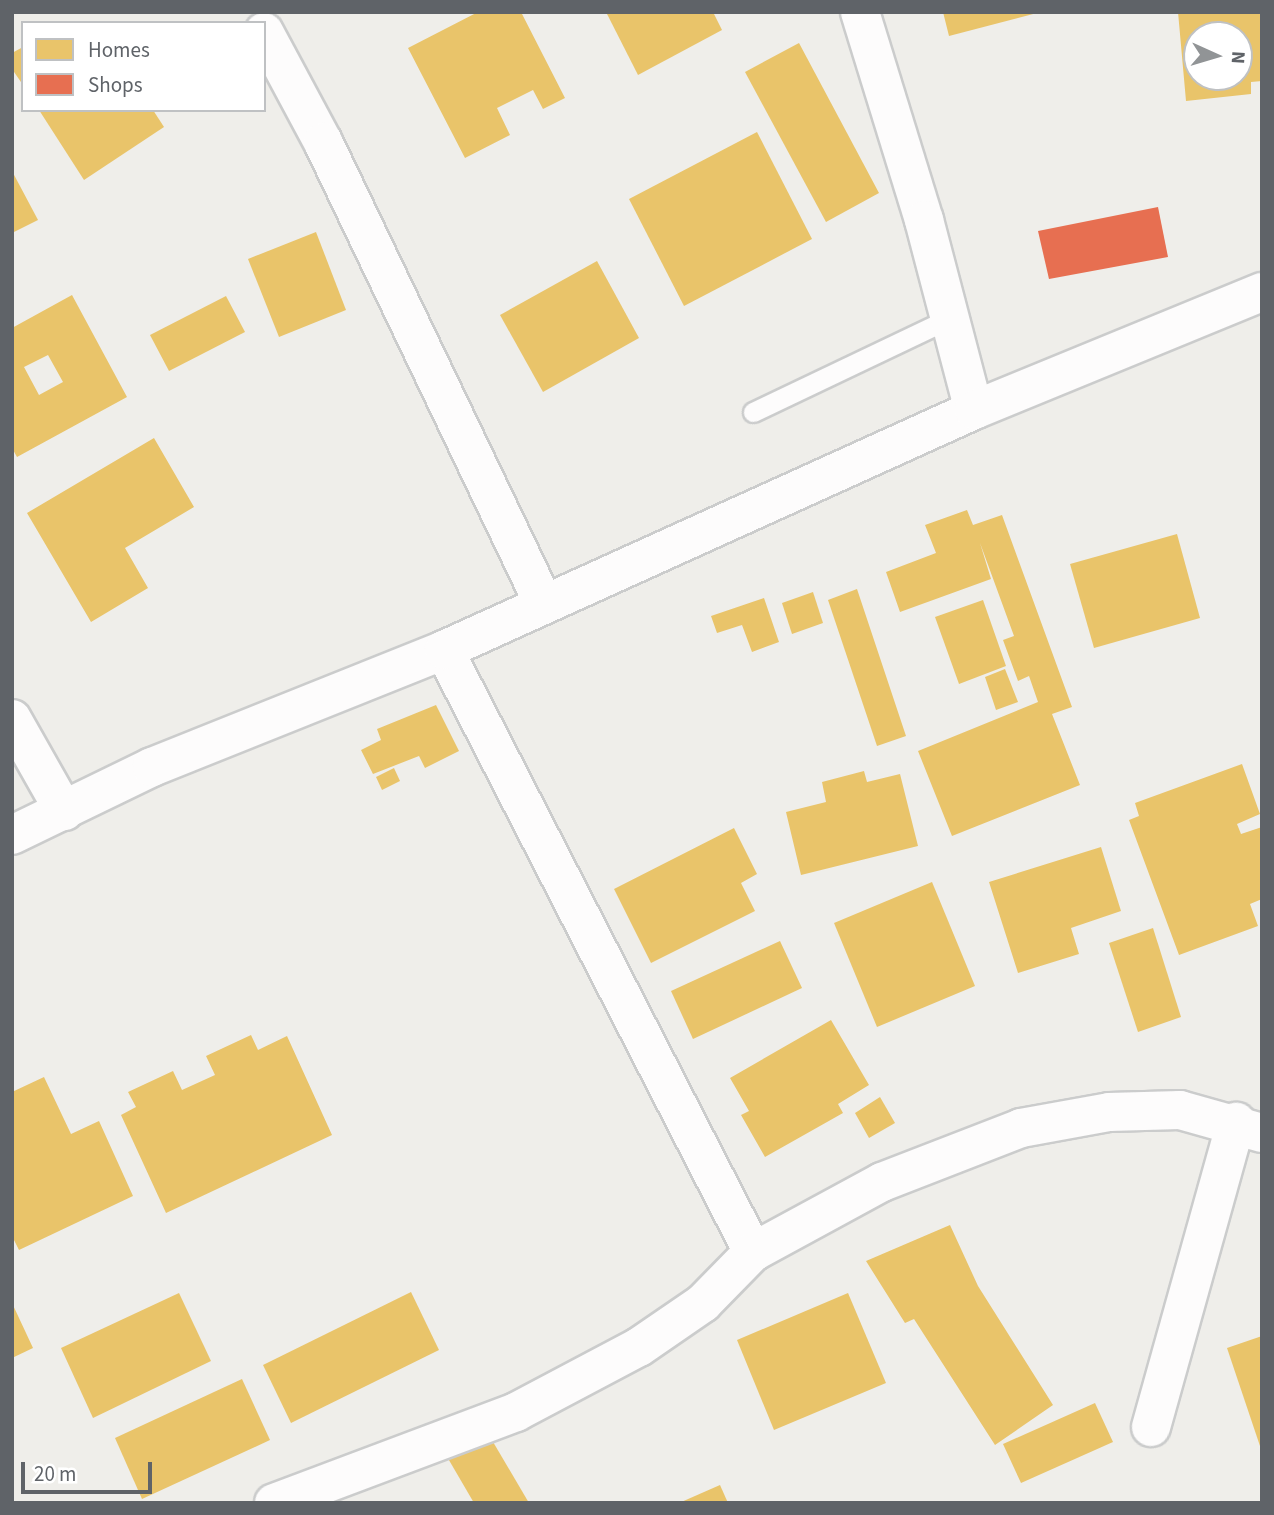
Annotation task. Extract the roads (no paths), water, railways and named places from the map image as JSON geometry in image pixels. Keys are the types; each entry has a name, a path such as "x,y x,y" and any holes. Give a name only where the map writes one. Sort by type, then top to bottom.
{"street":[{"path":"860,12 950,318 974,410"},
{"path":"266,36 323,142 544,604"},
{"path":"12,835 152,767 444,650 974,410 1262,292"},
{"path":"444,650 753,1252"},
{"path":"12,719 64,811"},
{"path":"274,1503 516,1412 639,1347 703,1303 753,1252 882,1182 1021,1128 1121,1111 1180,1110 1249,1127 1151,1427"}],"lane":[{"path":"753,412 950,318"}]}
